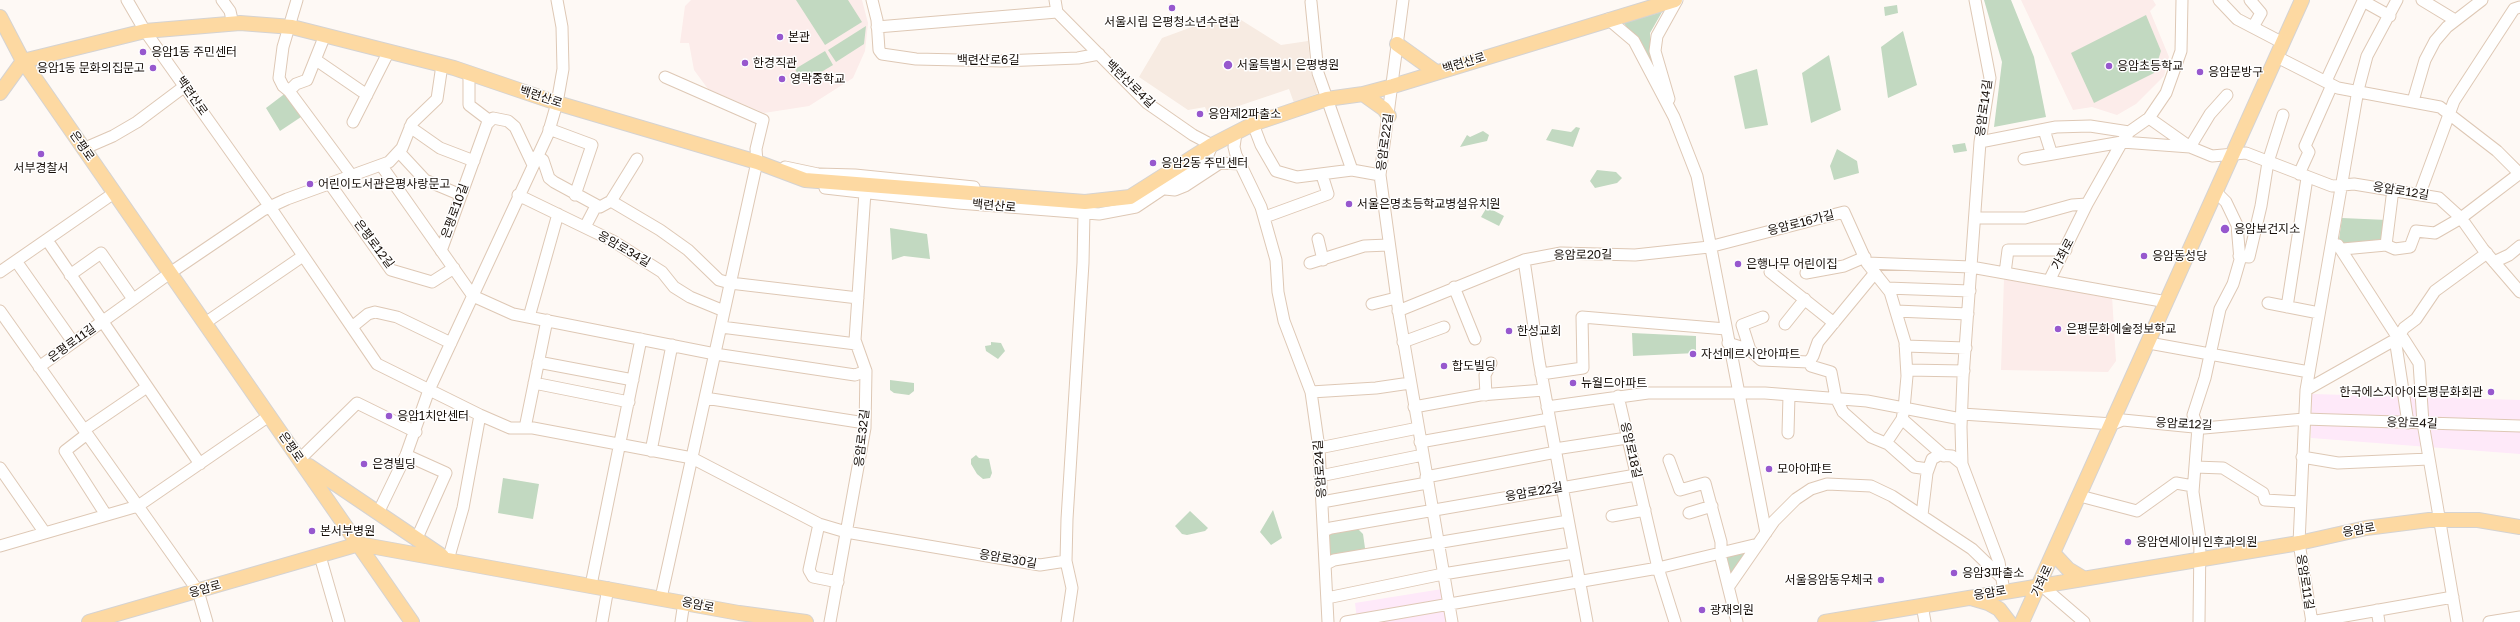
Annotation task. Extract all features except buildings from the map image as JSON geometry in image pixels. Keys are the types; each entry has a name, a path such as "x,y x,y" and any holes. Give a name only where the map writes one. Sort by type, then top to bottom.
{"main road":[{"name":"백련산로","path":"23,61 145,31 233,24 290,27 469,73 557,103 757,162 805,180 1085,202 1130,197 1162,184 1212,145 1253,124 1327,99 1363,94 1393,86 1608,19 1676,0"},
{"name":"가좌로","path":"2022,622 2041,585 2302,0"},
{"name":"은평로","path":"0,16 23,61 412,622"},
{"path":"1397,44 1436,72"},
{"path":"0,93 23,61"},
{"path":"1363,94 1384,109 1389,116"},
{"path":"300,459 417,538 429,549 448,560"},
{"name":"응암로","path":"1825,622 1884,617 1922,605 2299,542 2366,528 2440,521 2478,520 2520,527"},
{"name":"응암로","path":"89,622 359,544 739,613 806,622"},
{"path":"2054,554 2068,569 2084,578"},
{"path":"1968,597 1994,606 2010,622"}],"street":[{"name":"백련산로","path":"127,0 145,31 270,207"},
{"path":"222,0 230,11 233,24"},
{"path":"297,0 282,53 279,78 283,86 289,91 352,176"},
{"path":"378,513 416,432 429,390 549,129 557,103 564,69 562,27 557,0"},
{"path":"872,0 878,27 1057,12 1055,0"},
{"name":"응암로22길","path":"1403,0 1393,86 1380,175 1388,245 1398,311 1452,622"},
{"path":"1676,0 1658,36 1655,51 1674,117 1697,176 1709,247 1766,533"},
{"name":"응암로14길","path":"1975,0 1990,78 1980,142 1964,371 1962,464 1998,562 2004,591"},
{"path":"1980,142 2044,130 2090,126 2129,132 2149,118 2166,93 2181,51 2182,0"},
{"path":"2219,0 2237,19 2283,42"},
{"path":"2250,0 2261,13 2253,27"},
{"path":"2299,542 2306,390 2358,90 2367,56 2390,16 2397,0"},
{"path":"2422,0 2455,20"},
{"path":"2413,102 2425,60 2435,40 2455,20 2482,0"},
{"path":"2287,307 2303,176 2309,152 2305,146 2363,1 2390,16"},
{"path":"1311,2 1315,56 1327,99 1352,170"},
{"path":"2420,194 2426,175 2431,169 2448,114 2454,101 2514,9 2520,7"},
{"name":"백련산로4길","path":"1057,12 1147,102 1193,135 1212,145"},
{"path":"1608,19 1634,41 1674,117"},
{"name":"백련산로6길","path":"878,27 879,50 882,54 916,59 1002,61 1078,58 1099,54"},
{"path":"289,91 296,84 308,80 325,35"},
{"path":"353,122 389,52"},
{"path":"2277,57 2338,88 2358,90 2440,107 2498,151 2520,173"},
{"path":"316,60 367,95"},
{"path":"47,240 102,321 170,273 270,207 389,162 402,148 410,127 426,108 437,99 442,65"},
{"path":"469,73 469,105 490,121 493,118 508,121 515,127 535,161"},
{"path":"661,598 757,162 756,149 763,120 665,77"},
{"path":"83,149 113,136 137,122 185,86"},
{"path":"2190,147 2210,114 2227,95"},
{"path":"2239,256 2249,257 2262,206 2268,162 2283,115"},
{"path":"2149,118 2190,147 2212,156 2233,155 2246,152 2268,162"},
{"name":"은평로10길","path":"473,296 441,251 487,124 490,121"},
{"path":"1253,124 1261,145 1276,171 1297,177 1352,170 1380,175"},
{"path":"410,127 440,148 474,161"},
{"path":"549,129 592,145 575,195"},
{"path":"2044,130 2051,152"},
{"name":"가좌로","path":"2129,132 2087,204 2066,250 2049,281 2167,302"},
{"name":"응암로24길","path":"1236,133 1234,147 1264,217 1276,260 1278,292 1284,321 1311,392 1319,448 1328,622"},
{"path":"2024,159 2051,152 2122,142 2190,147"},
{"path":"399,152 425,180 461,195"},
{"path":"535,161 543,160 549,178 575,195 596,206 606,206 611,201 637,160"},
{"path":"2520,161 2520,173"},
{"name":"백련산로","path":"757,162 796,184 1098,214 1136,207 1162,184"},
{"name":"응암로12길","path":"2268,162 2332,186 2354,184 2393,189 2439,198 2461,218"},
{"path":"1162,184 1175,190 1185,186 1220,163 1241,164"},
{"path":"381,165 441,251"},
{"path":"2342,249 2386,245 2395,249 2410,247 2416,231 2435,233 2461,218 2520,173"},
{"path":"1264,217 1328,194 1322,175"},
{"name":"은평로12길","path":"330,184 391,270 432,282 454,268"},
{"path":"2386,245 2393,189"},
{"name":"응암로32길","path":"830,622 865,422 866,371 856,344 865,192"},
{"path":"2199,622 2200,539 2193,486 2198,427 2193,415 2210,355 2220,309 2233,284 2239,256 2236,225 2226,202 2216,192"},
{"path":"0,272 114,193"},
{"name":"응암로34길","path":"518,195 585,227 645,259 662,272 674,287 690,297 724,311"},
{"path":"611,201 660,230 688,250 719,280 730,283 858,298"},
{"path":"1975,218 2025,218 2072,205 2087,204"},
{"path":"585,227 596,206"},
{"path":"270,207 377,364 480,415 510,428 525,428 692,458 819,524 846,532"},
{"name":"응암로16가길","path":"1709,247 1844,212 1874,274"},
{"path":"1067,622 1072,588 1066,562 1067,519 1083,262 1084,213"},
{"path":"530,317 558,214"},
{"path":"2461,218 2491,258 2519,289"},
{"path":"1318,239 1323,260"},
{"path":"2331,242 2342,249 2398,338"},
{"path":"1310,263 1364,246 1388,245"},
{"path":"2408,422 2396,345 2404,328 2416,319 2435,291 2491,258 2509,256 2520,246"},
{"name":"응암로20길","path":"1524,260 1561,253 1635,254 1709,247"},
{"path":"2005,274 2008,250 2066,250"},
{"path":"70,274 101,253 133,299"},
{"path":"205,324 303,256"},
{"path":"1398,311 1454,287 1524,260 1541,374 1587,622"},
{"path":"1806,273 1844,266 1866,260 1971,267 2049,281"},
{"path":"16,261 73,342"},
{"path":"1770,272 1834,322"},
{"path":"1809,362 1818,342 1874,274 1886,288 1896,311 1905,346 1907,370 1903,414 1886,443"},
{"path":"1454,287 1474,339"},
{"path":"1886,288 1970,291"},
{"path":"473,296 513,314 715,354 855,375 866,371"},
{"path":"1372,304 1396,298"},
{"path":"1785,324 1804,299"},
{"path":"2268,303 2319,313"},
{"path":"0,311 39,366"},
{"path":"1896,311 1968,314"},
{"path":"352,327 368,314 375,312 397,317 451,343"},
{"path":"1750,350 1742,325 1764,316"},
{"path":"1541,374 1583,368 1582,317 1726,329"},
{"path":"525,428 547,320"},
{"name":"은평로11길","path":"200,464 102,321 39,366 198,591 207,622"},
{"path":"721,326 856,344"},
{"path":"1403,342 1444,327"},
{"path":"2306,390 2398,338 2403,338 2419,363 2423,423 2457,622"},
{"path":"591,585 641,339"},
{"path":"1728,343 1750,350 1761,360 1809,362"},
{"path":"2149,343 2309,372"},
{"path":"651,451 672,345"},
{"path":"1905,346 1966,348"},
{"path":"538,362 633,380"},
{"path":"1809,362 1810,366 1831,372 1836,398 1843,412 1871,437 1886,443 1914,467 1928,469"},
{"path":"1486,395 1485,375 1491,363"},
{"path":"1907,370 1964,371"},
{"path":"534,382 629,402"},
{"path":"1311,392 1376,388 1410,382"},
{"path":"106,515 65,451 86,432 147,387"},
{"path":"1414,407 1486,395 1544,390"},
{"path":"1547,407 1618,396 1685,393 1738,393 1836,398 1903,414 2113,424"},
{"path":"1788,433 1789,395"},
{"name":"응암로18길","path":"1618,396 1658,568 1675,622"},
{"path":"705,398 865,422"},
{"path":"300,459 357,403 416,432"},
{"path":"1903,414 1944,456"},
{"path":"448,560 463,508 480,415"},
{"path":"0,546 138,506 269,416"},
{"path":"1420,442 1549,419"},
{"name":"응암로12길","path":"2113,424 2123,420 2198,427 2304,419"},
{"name":"응암로4길","path":"2304,419 2520,426"},
{"path":"1319,448 1418,428"},
{"path":"1322,502 1427,480 1555,450 1628,438"},
{"path":"406,455 446,473 417,538"},
{"path":"1320,476 1422,455"},
{"path":"1922,515 1928,469 1932,459 1952,456 1962,464"},
{"path":"2302,457 2338,463 2429,459"},
{"path":"1669,460 1680,490 1705,483 1721,542 1721,552 1737,622"},
{"path":"2195,467 2223,468 2263,493 2265,500 2300,502"},
{"path":"0,468 45,533"},
{"name":"응암로22길","path":"1324,531 1331,528 1636,475"},
{"path":"2080,496 2137,511 2176,483 2193,486"},
{"path":"1729,586 1766,533 1796,499 1811,489 1827,484 1870,486 1892,496 1972,549 2001,577"},
{"path":"1689,513 1712,506"},
{"path":"1612,516 1645,510"},
{"path":"1326,564 1334,560 1438,544 1568,521"},
{"path":"819,524 809,570 813,577 838,582"},
{"name":"응암로30길","path":"846,532 936,546 1040,565 1066,562"},
{"name":"응암로11길","path":"2299,542 2312,622"},
{"path":"1346,622 1580,583 1658,568 1758,544"},
{"path":"1327,598 1443,574 1574,553"},
{"path":"320,556 339,622"},
{"path":"2041,585 2084,622"},
{"path":"602,622 608,588"},
{"path":"2312,622 2453,597"},
{"path":"680,622 684,602"},
{"path":"1922,605 1925,622"},
{"path":"2377,610 2379,622"},
{"path":"2489,622 2520,617"}],"shaded area":[{"name":"영락중학교","path":"691,0 862,0 868,23 865,51 853,78 809,106 764,113 708,89 694,70 689,43 680,43 685,6"},
{"name":"응암초등학교","path":"2021,0 2153,0 2156,5 2150,11 2169,57 2164,76 2136,104 2117,115 2092,107 2073,110"},
{"name":"서울특별시 은평병원","path":"1230,13 1281,45 1308,41 1311,73 1318,93 1294,103 1289,89 1209,116 1205,107 1188,110 1139,77 1162,38"},
{"name":"은평문화예술정보학교","path":"2004,278 2112,296 2116,361 2108,372 2001,370"},
{"path":"2312,394 2520,400 2520,454 2311,438"},
{"path":"1442,589 1447,622 1352,622 1357,620 1355,603"}],"green space":[{"path":"796,0 848,0 862,22 825,45"},
{"path":"1984,0 2011,0 2034,57 2046,117 1994,127 2002,62"},
{"path":"1897,5 1898,13 1885,16 1884,7"},
{"path":"1662,12 1650,33 1652,67 1624,23"},
{"path":"2146,15 2161,51 2154,73 2094,103 2071,53"},
{"path":"866,26 864,44 836,62 828,50"},
{"path":"1903,31 1917,85 1888,98 1881,47"},
{"path":"825,51 833,65 803,83 795,69"},
{"path":"1829,55 1841,110 1811,123 1802,73"},
{"path":"1757,69 1768,125 1745,129 1734,76"},
{"path":"287,92 304,115 280,131 266,108"},
{"path":"1576,127 1580,128 1573,147 1546,140 1552,129 1571,132"},
{"path":"1483,131 1489,135 1487,141 1460,147 1467,135 1470,137"},
{"path":"1965,143 1967,151 1954,153 1952,145"},
{"path":"1837,149 1857,161 1859,173 1834,180 1830,166"},
{"path":"1597,170 1616,172 1622,178 1617,183 1595,188 1590,181"},
{"path":"1487,207 1504,216 1499,226 1481,217"},
{"path":"2342,218 2387,220 2384,241 2345,244 2339,239"},
{"path":"890,228 927,234 930,259 904,256 892,260"},
{"path":"1632,333 1696,336 1696,353 1633,356"},
{"path":"991,342 1001,343 1005,351 998,359 986,351 985,346 991,345"},
{"path":"890,380 914,383 914,391 909,395 894,393 890,390"},
{"path":"976,455 979,458 989,459 992,473 990,478 983,479 977,474 971,464 971,459"},
{"path":"503,478 539,484 533,519 498,513"},
{"path":"1273,510 1282,538 1271,545 1260,532"},
{"path":"1190,511 1208,528 1205,531 1187,535 1182,534 1175,526"},
{"path":"1357,528 1363,534 1366,555 1331,559 1324,534"},
{"path":"1752,548 1730,580 1724,554"}],"place":[{"name":"서울시립 은평청소년수련관","path":"1172,8"},
{"name":"본관","path":"780,37"},
{"name":"응암1동 주민센터","path":"143,52"},
{"name":"한경직관","path":"745,63"},
{"name":"서울특별시 은평병원","path":"1228,65"},
{"name":"응암초등학교","path":"2109,66"},
{"name":"응암1동 문화의집문고","path":"153,68"},
{"name":"응암문방구","path":"2200,72"},
{"name":"영락중학교","path":"782,79"},
{"name":"응암제2파출소","path":"1200,114"},
{"name":"서부경찰서","path":"41,154"},
{"name":"응암2동 주민센터","path":"1153,163"},
{"name":"어린이도서관은평사랑문고","path":"310,184"},
{"name":"서울은명초등학교병설유치원","path":"1349,204"},
{"name":"응암보건지소","path":"2225,229"},
{"name":"응암동성당","path":"2144,256"},
{"name":"은행나무 어린이집","path":"1738,264"},
{"name":"은평문화예술정보학교","path":"2058,329"},
{"name":"한성교회","path":"1509,331"},
{"name":"자선메르시안아파트","path":"1693,354"},
{"name":"합도빌딩","path":"1444,366"},
{"name":"뉴월드아파트","path":"1573,383"},
{"name":"한국에스지아이은평문화회관","path":"2491,392"},
{"name":"응암1치안센터","path":"389,416"},
{"name":"은경빌딩","path":"364,464"},
{"name":"모아아파트","path":"1769,469"},
{"name":"본서부병원","path":"312,531"},
{"name":"응암연세이비인후과의원","path":"2128,542"},
{"name":"응암3파출소","path":"1954,573"},
{"name":"서울응암동우체국","path":"1881,580"},
{"name":"광재의원","path":"1702,610"}]}
